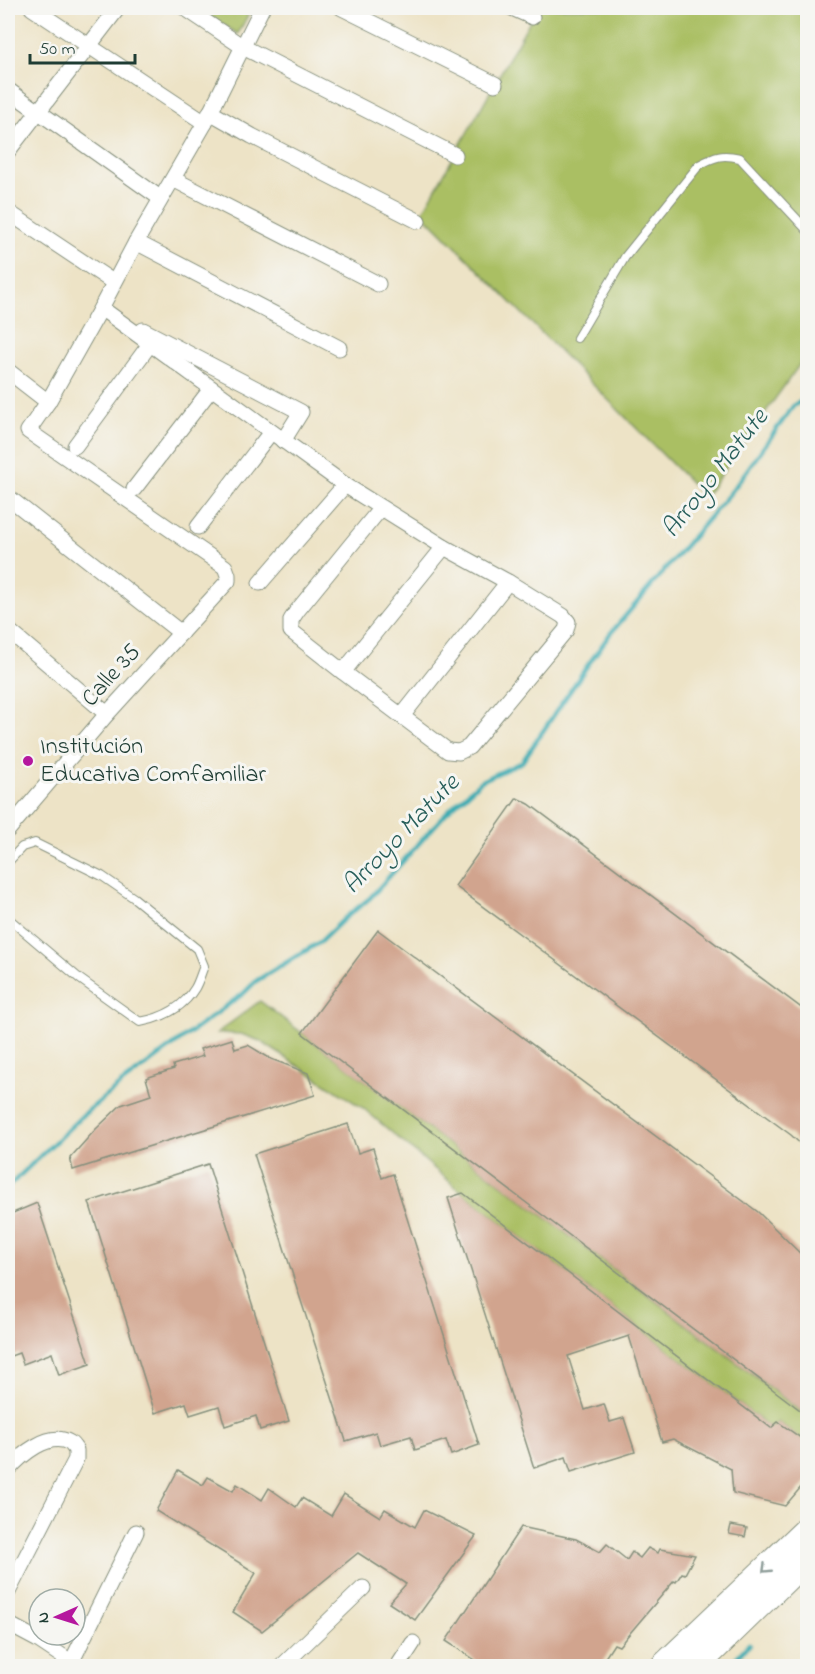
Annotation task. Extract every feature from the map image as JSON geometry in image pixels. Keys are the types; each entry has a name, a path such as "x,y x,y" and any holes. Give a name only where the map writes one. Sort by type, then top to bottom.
{"highway":[{"path":"664,1666 807,1528"},
{"path":"696,1666 807,1557"}],"street":[{"path":"32,8 89,46 207,117 252,136 418,221"},
{"path":"8,151 118,8"},
{"path":"185,8 243,47 455,155"},
{"path":"8,370 48,402 207,117 262,8"},
{"path":"342,8 495,84"},
{"path":"512,8 532,17"},
{"path":"8,90 160,198"},
{"path":"172,179 378,284"},
{"path":"8,212 113,282"},
{"path":"136,242 339,348"},
{"path":"101,308 345,485 444,547 508,582 563,616 568,622 566,630 470,747 459,752 448,752 291,631 291,620 381,508"},
{"path":"101,308 301,412 198,527"},
{"path":"75,446 150,344"},
{"path":"134,489 211,389"},
{"name":"Calle 35","path":"8,830 107,714 228,581 225,567 28,431 48,402"},
{"path":"260,583 345,485"},
{"path":"8,497 181,633"},
{"path":"343,672 444,547"},
{"path":"402,716 508,582"},
{"path":"8,630 107,714"},
{"path":"8,1470 19,1457 38,1444 56,1440 63,1441 69,1442 76,1450 76,1459 14,1563 8,1592"},
{"path":"8,1624 38,1640 74,1665 135,1532"},
{"path":"282,1666 363,1588"},
{"path":"398,1666 413,1643"}],"lane":[{"path":"577,338 625,256 699,165 715,156 726,155 740,158 807,231"},
{"path":"8,862 22,847 35,843 102,876 134,898 197,949 204,966 195,989 176,1009 162,1016 140,1022 80,979 8,918"}],"green space":[{"path":"196,8 252,8 238,34"},
{"path":"537,8 807,8 807,354 705,497 422,213"},
{"path":"260,1001 807,1416 807,1443 778,1422 771,1428 463,1193 363,1108 260,1041 241,1034 217,1033"}],"building":[{"path":"517,798 529,804 808,1013 808,1151 791,1135 455,886"},
{"path":"378,930 758,1212 808,1261 808,1416 302,1033"},
{"path":"232,1039 235,1049 248,1045 271,1059 308,1073 315,1095 73,1170 70,1158 96,1129 121,1105 151,1095 146,1078 174,1069 173,1065 203,1056 200,1049"},
{"path":"348,1124 358,1153 373,1148 382,1178 393,1174 479,1445 451,1455 446,1440 415,1450 411,1436 380,1445 376,1432 346,1441 254,1154"},
{"path":"208,1164 289,1421 260,1430 256,1416 225,1426 219,1406 190,1415 186,1403 155,1413 89,1202"},
{"path":"463,1193 771,1428 778,1422 808,1443 808,1479 785,1506 733,1493 731,1469 673,1439 662,1442 629,1336 568,1356 585,1410 604,1404 610,1422 624,1418 635,1452 571,1472 566,1457 534,1468 448,1198"},
{"path":"37,1203 90,1364 59,1375 52,1353 23,1364 19,1353 8,1357 8,1215"},
{"path":"178,1470 203,1485 208,1477 233,1491 237,1484 262,1500 269,1488 296,1507 302,1498 331,1516 344,1494 380,1517 385,1509 415,1527 424,1510 476,1536 415,1620 389,1603 406,1584 358,1553 262,1631 233,1612 256,1573 156,1511"},
{"path":"731,1525 747,1528 745,1537 729,1534"},
{"path":"521,1527 576,1539 600,1552 607,1544 627,1560 632,1552 640,1558 648,1548 658,1553 660,1549 695,1555 685,1574 682,1573 676,1582 674,1581 619,1646 614,1644 601,1664 599,1662 596,1666 484,1666 446,1641"}],"waterway":[{"name":"Arroyo Matute","path":"8,1187 83,1115 121,1084 244,993 256,981 320,942 370,898 447,812 481,781 522,762 610,634 732,491 794,405 808,398"},
{"path":"729,1666 749,1644"}],"place":[{"name":"Institución Educativa Comfamiliar","path":"28,761"}]}
